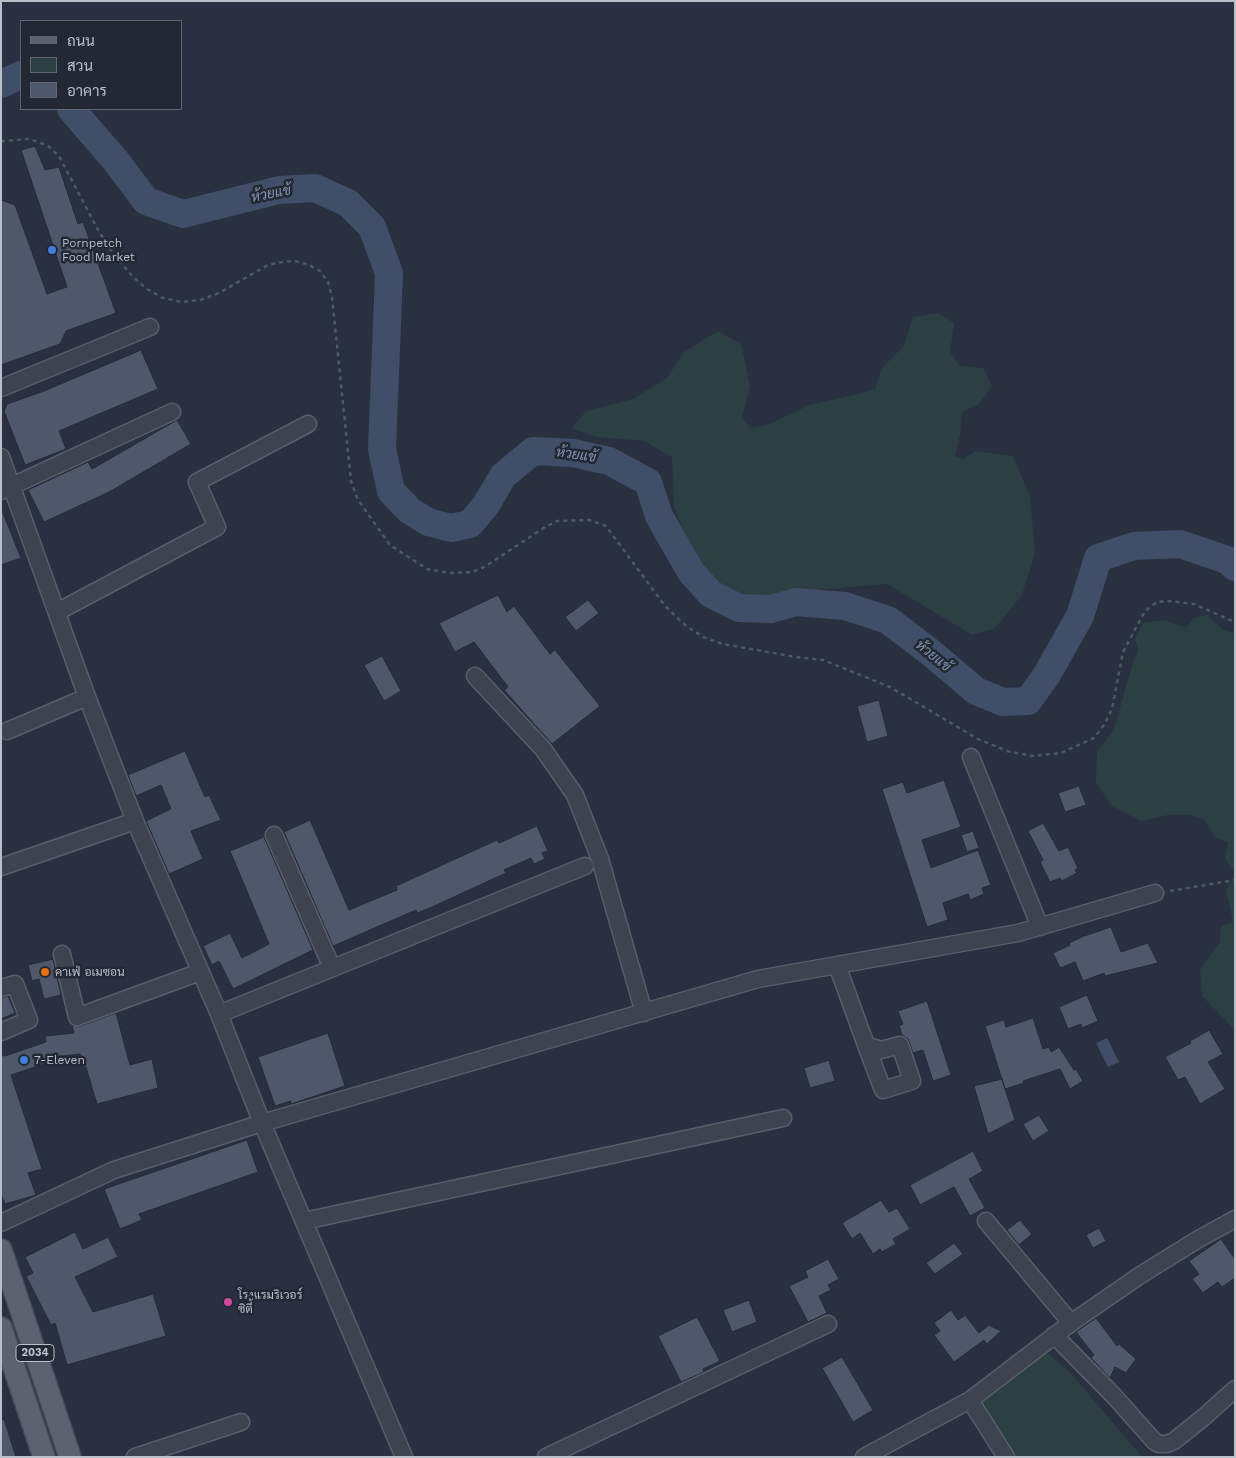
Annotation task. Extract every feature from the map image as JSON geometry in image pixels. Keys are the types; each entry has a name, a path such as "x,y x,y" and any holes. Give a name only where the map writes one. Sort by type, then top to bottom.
{"main road":[{"name":"2034","path":"1,1250 70,1457"},
{"name":"2034","path":"1,1328 44,1457"},
{"path":"24,1397 47,1389"}],"street":[{"path":"1,388 150,327"},
{"path":"7,489 172,412"},
{"path":"57,612 217,527 197,482 308,424"},
{"path":"1,457 7,489 57,612 87,697 135,821 219,1014 262,1123 404,1457"},
{"path":"476,676 543,749 575,795 600,859 644,1013"},
{"path":"7,731 87,697"},
{"path":"971,756 1040,927"},
{"path":"1,867 135,821"},
{"path":"274,835 332,968"},
{"path":"219,1014 584,866"},
{"path":"1,1223 114,1170 262,1123 758,979 1018,933 1155,894"},
{"path":"62,954 77,1017 200,972"},
{"path":"837,965 866,1045"},
{"path":"1,988 16,984 28,1020 1,1032"},
{"path":"304,1220 783,1118"},
{"path":"864,1457 970,1400 1054,1335 1147,1270 1235,1219"},
{"path":"986,1221 1071,1323"},
{"path":"546,1457 828,1324"},
{"path":"1054,1335 1114,1396 1154,1441 1159,1444 1167,1444 1174,1441 1235,1389"},
{"path":"970,1400 1006,1457"},
{"path":"135,1457 240,1422"}],"path":[{"path":"1,141 30,139 48,146 59,156 98,230 114,255 133,277 147,289 163,298 182,302 200,300 219,293 268,265 282,262 295,261 320,271 328,282 332,297 351,481 358,500 390,546 427,569 450,573 473,572 486,566 557,521 589,520 606,526 666,606 685,625 703,637 723,644 823,660 890,687 978,739 1007,751 1032,756 1061,753 1094,738 1104,725 1112,709 1123,652 1145,611 1157,602 1170,601 1194,604 1235,622"},
{"path":"1155,894 1235,880"}],"green space":[{"path":"938,313 954,323 950,352 960,366 983,368 992,386 979,404 962,412 960,435 955,456 964,459 975,451 1013,456 1030,497 1035,553 1022,595 995,628 972,635 887,584 803,591 775,598 747,599 719,587 690,548 674,506 672,457 644,441 596,437 572,428 586,411 633,399 667,378 684,352 718,331 741,344 750,385 742,417 750,428 770,424 809,405 875,389 881,369 904,346 913,317"},
{"path":"1207,615 1223,630 1235,633 1235,873 1225,859 1228,842 1216,838 1204,820 1190,815 1168,815 1141,821 1112,806 1096,783 1097,751 1112,733 1138,651 1135,638 1143,623 1165,620 1186,628 1194,618"},
{"path":"1235,875 1235,1030 1202,996 1200,970 1220,942 1221,926 1233,922 1226,890"},
{"path":"1045,1351 1070,1372 1142,1457 1013,1457 982,1401"}],"water":[{"path":"1107,1038 1119,1062 1108,1067 1096,1043"}],"building":[{"path":"35,146 45,170 59,167 78,224 83,222 116,313 66,331 60,344 1,365 1,200 15,205 47,294 67,287 21,150"},
{"path":"141,350 158,389 59,431 66,449 25,465 4,411 7,404 44,391"},
{"path":"177,420 191,444 109,492 44,522 28,490 88,462 92,469"},
{"path":"1,508 21,558 1,565"},
{"path":"498,595 507,612 514,606 550,654 555,650 600,706 552,744 504,690 508,687 474,642 455,652 439,623"},
{"path":"588,600 599,613 576,631 565,617"},
{"path":"382,656 401,691 384,701 364,665"},
{"path":"879,700 888,736 867,742 857,706"},
{"path":"185,751 205,797 209,795 221,820 191,831 203,859 169,874 146,821 171,809 161,785 136,796 128,775"},
{"path":"944,780 961,827 922,840 931,868 978,850 991,885 982,888 984,894 970,900 968,894 943,903 948,920 927,927 882,789 903,782 907,793"},
{"path":"1079,786 1086,805 1065,812 1058,793"},
{"path":"310,820 349,910 397,890 396,886 497,840 499,843 537,826 548,851 542,853 545,859 534,864 531,858 504,870 506,873 430,908 417,913 416,910 333,946 284,832"},
{"path":"1043,823 1059,851 1068,847 1078,868 1075,870 1077,873 1062,881 1060,878 1050,882 1040,862 1043,860 1028,831"},
{"path":"973,831 979,848 967,852 961,835"},
{"path":"264,837 313,950 233,989 219,961 212,965 203,946 230,933 242,958 269,944 230,851"},
{"path":"1111,927 1121,952 1148,943 1158,963 1105,976 1104,973 1083,981 1075,962 1060,968 1053,953 1084,936"},
{"name":"คาเฟ่ อเมซอน","path":"53,959 61,995 44,999 39,979 32,981 28,965"},
{"path":"1087,995 1098,1021 1082,1028 1081,1024 1068,1029 1059,1007"},
{"path":"8,996 15,1013 1,1019 1,998"},
{"path":"927,1001 951,1075 933,1081 923,1050 913,1053 908,1039 902,1035 899,1026 903,1024 898,1011"},
{"path":"116,1013 130,1065 152,1059 158,1088 97,1104 86,1067 83,1068 80,1054 46,1058 47,1063 11,1075 42,1169 28,1173 36,1195 5,1204 1,1194 1,1055 5,1056 46,1042 45,1036 74,1033 72,1025 80,1026"},
{"path":"1033,1018 1043,1049 1049,1047 1051,1052 1059,1047 1083,1081 1070,1089 1060,1069 1005,1089 985,1026 1004,1020 1006,1027"},
{"path":"1209,1030 1223,1054 1208,1062 1225,1089 1200,1104 1185,1077 1178,1080 1165,1057 1191,1043 1190,1041"},
{"path":"328,1033 345,1086 291,1104 291,1101 275,1106 258,1057"},
{"path":"829,1060 835,1081 810,1088 804,1068"},
{"path":"1002,1079 1015,1120 988,1134 974,1086"},
{"path":"1039,1115 1049,1131 1033,1141 1023,1124"},
{"path":"247,1140 258,1172 139,1214 142,1220 120,1229 104,1189"},
{"path":"973,1151 983,1171 969,1179 985,1208 970,1216 954,1187 920,1205 910,1185"},
{"path":"881,1200 889,1212 897,1208 910,1229 893,1239 896,1244 882,1252 880,1249 873,1254 860,1233 852,1239 842,1223"},
{"path":"1020,1220 1032,1234 1019,1245 1007,1230"},
{"path":"1099,1228 1106,1241 1093,1248 1086,1235"},
{"path":"75,1232 83,1249 108,1237 118,1257 75,1277 93,1312 153,1294 166,1336 67,1365 55,1323 51,1325 26,1276 33,1273 25,1257"},
{"path":"1221,1239 1235,1259 1235,1278 1222,1287 1218,1282 1203,1293 1192,1279 1199,1274 1189,1261"},
{"path":"954,1243 963,1254 935,1274 926,1263"},
{"path":"828,1259 839,1279 828,1285 831,1290 819,1296 827,1313 808,1322 789,1286 808,1277 805,1271"},
{"path":"749,1300 757,1322 732,1332 723,1310"},
{"path":"951,1310 958,1320 965,1315 979,1333 989,1325 1001,1331 987,1344 984,1340 954,1362 934,1335 940,1331 934,1323"},
{"path":"697,1317 720,1361 703,1369 704,1372 681,1382 658,1336"},
{"path":"1096,1318 1117,1346 1119,1344 1136,1359 1126,1373 1115,1367 1110,1378 1091,1358 1094,1355 1076,1332"},
{"path":"842,1357 873,1410 853,1422 822,1368"},
{"path":"4,1419 16,1457 1,1457 1,1420"}],"waterway":[{"name":"ห้วยแข้","path":"1,84 20,75"},
{"name":"ห้วยแข้","path":"72,110 116,161 146,201 183,214 279,190 315,188 348,203 372,227 389,273 382,449 391,491 409,510 428,522 451,528 470,524 486,505 503,476 533,451 573,453 609,461 648,482 659,516 691,572 711,594 739,608 771,609 796,602 845,606 888,620 976,691 1003,702 1028,701 1046,676 1080,616 1098,558 1134,546 1180,544 1227,560 1235,567"}],"place":[{"name":"Pornpetch Food Market","path":"52,250"},
{"name":"คาเฟ่ อเมซอน","path":"45,972"},
{"name":"7-Eleven","path":"24,1060"},
{"name":"โรงแรมริเวอร์ ซิตี้","path":"228,1302"}]}
